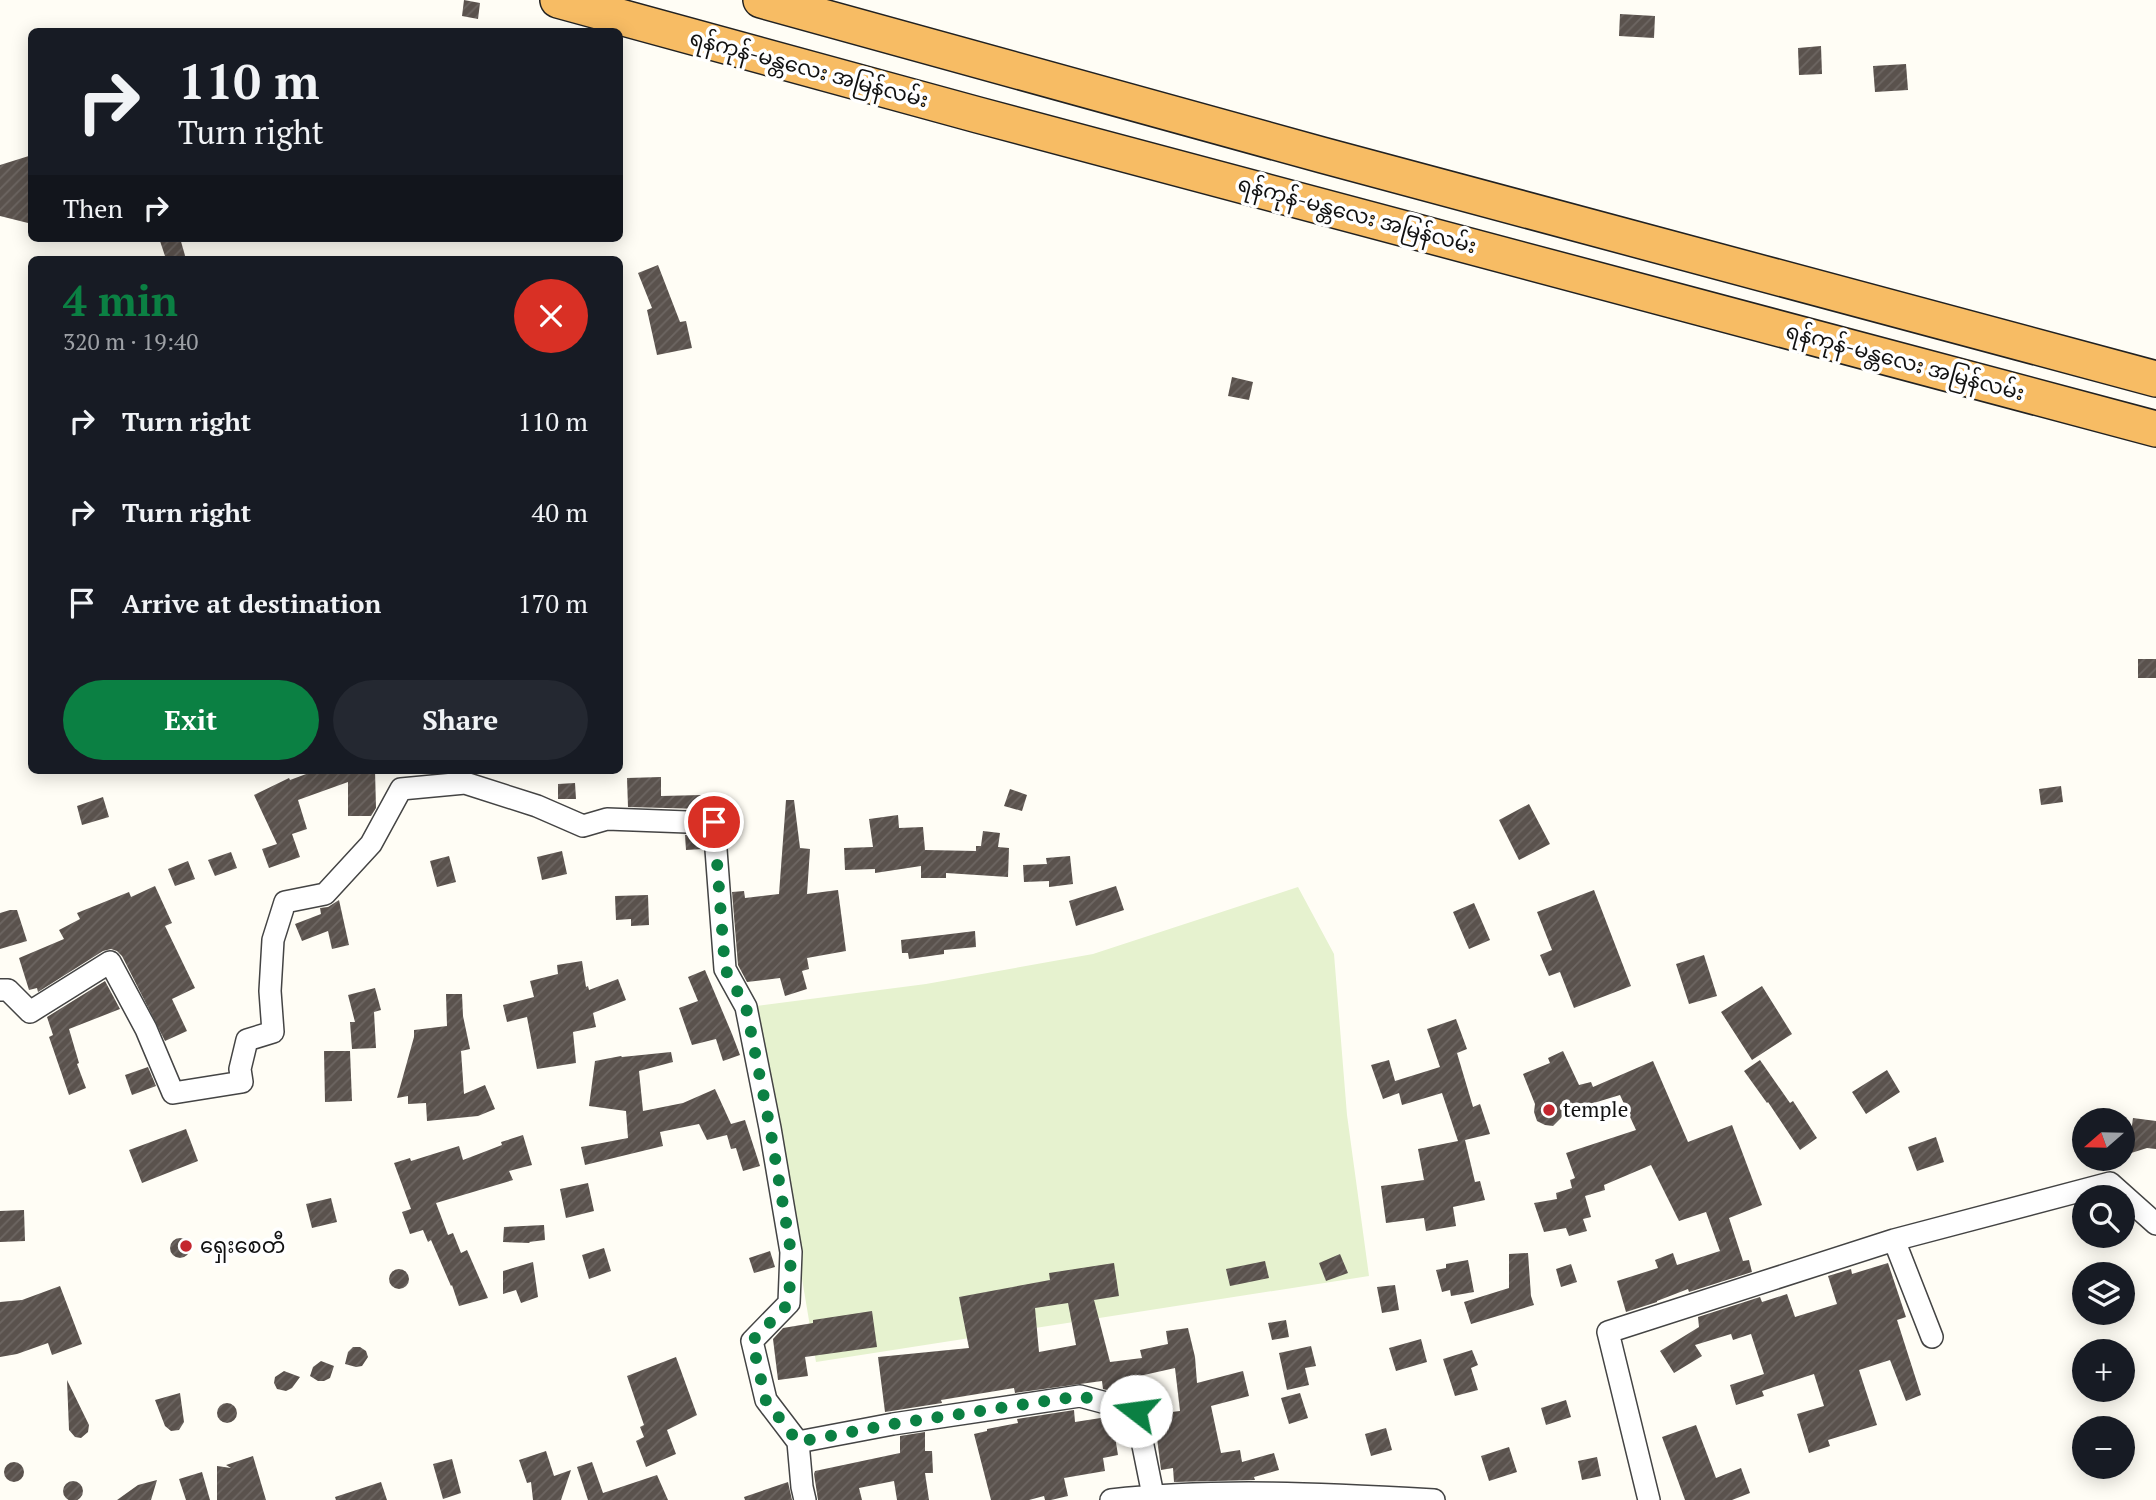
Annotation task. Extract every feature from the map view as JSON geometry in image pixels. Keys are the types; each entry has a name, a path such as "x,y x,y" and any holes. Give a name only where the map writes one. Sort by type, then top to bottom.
{"highway":[{"name":"ရန်ကုန်-မန္တလေး အမြန်လမ်း","path":"558,0 978,115 2156,429"},
{"path":"761,0 2156,379"}],"street":[{"path":"0,990 8,990 30,1012 110,962 146,1029 173,1093 242,1082 240,1069 247,1040 273,1032 273,940 285,902 325,894 371,844 401,789 465,783 537,806 583,826 607,819 714,822 725,969 746,1007 791,1252 789,1303 752,1341 766,1401 798,1442 805,1500"},
{"path":"1649,1500 1608,1332 1894,1240 2110,1183 2156,1224"},
{"path":"1894,1240 1932,1337"},
{"path":"798,1442 893,1424 1080,1396 1136,1411 1153,1498"},
{"path":"1111,1500 1309,1493 1434,1500"}],"green space":[{"path":"1298,887 1334,954 1347,1115 1369,1276 816,1362 756,1006 926,984 1093,954"}],"building":[{"path":"464,0 480,3 478,19 462,16"},
{"path":"1620,14 1655,16 1654,38 1619,36"},
{"path":"1821,46 1822,74 1799,75 1798,48"},
{"path":"1906,64 1908,90 1875,92 1873,66"},
{"path":"28,156 28,223 0,216 0,165"},
{"path":"160,242 181,242 185,256 165,256"},
{"path":"658,265 680,322 686,321 692,348 657,355 647,310 652,308 638,273"},
{"path":"1232,377 1253,382 1249,400 1228,396"},
{"path":"2138,659 2156,659 2156,678 2138,678"},
{"path":"306,774 375,774 376,808 371,816 348,816 348,782 298,800 307,829 292,834 300,857 269,868 262,849 277,844 254,795 289,778 290,780"},
{"path":"661,777 661,796 702,795 703,809 628,807 627,778"},
{"path":"575,783 576,799 558,799 558,784"},
{"path":"2061,786 2063,802 2041,805 2039,789"},
{"path":"1010,789 1027,795 1022,811 1004,806"},
{"path":"103,797 109,817 82,825 77,806"},
{"path":"786,800 794,800 800,848 810,849 807,894 838,890 846,951 807,958 809,969 802,971 807,989 785,996 780,978 747,982 738,965 732,892 744,891 745,898 779,894"},
{"path":"1529,804 1550,844 1519,860 1499,820"},
{"path":"898,815 899,828 923,827 925,850 976,851 976,846 981,846 983,831 1000,833 998,847 1009,848 1008,877 946,873 946,878 921,878 921,866 875,873 875,869 845,870 844,848 873,847 869,819"},
{"path":"685,835 702,836 703,849 686,850"},
{"path":"562,851 567,874 542,880 537,857"},
{"path":"231,852 237,868 215,876 208,860"},
{"path":"449,856 456,882 437,887 430,861"},
{"path":"1070,856 1073,884 1049,887 1049,881 1024,882 1023,865 1047,864 1046,858"},
{"path":"188,861 195,879 175,886 168,869"},
{"path":"155,886 172,923 165,926 195,988 172,999 187,1031 165,1041 122,956 111,949 103,951 38,992 37,988 29,990 19,958 64,939 59,930 80,919 77,913 129,892 131,897"},
{"path":"1116,886 1124,910 1076,926 1069,901"},
{"path":"1594,890 1631,986 1574,1008 1560,972 1549,976 1540,955 1552,950 1537,912"},
{"path":"648,895 649,925 631,926 631,919 616,920 615,896"},
{"path":"339,900 349,945 332,949 328,931 302,941 295,924 321,914 320,908 328,907"},
{"path":"1474,903 1490,940 1469,949 1453,912"},
{"path":"17,910 27,941 0,949 0,913"},
{"path":"975,931 976,947 944,950 944,954 909,959 908,953 902,953 901,940"},
{"path":"1704,955 1717,996 1689,1004 1676,964"},
{"path":"582,961 586,987 588,986 589,990 618,979 626,1000 593,1013 596,1027 573,1032 576,1063 537,1069 527,1017 507,1022 503,1005 534,997 530,981 558,974 557,965"},
{"path":"705,970 740,1055 723,1061 716,1039 692,1045 679,1008 698,1001 688,977"},
{"path":"105,981 120,1009 69,1029 86,1088 69,1095 49,1037 53,1035 47,1017"},
{"path":"1762,986 1792,1034 1752,1060 1721,1012"},
{"path":"375,988 381,1010 374,1012 376,1048 352,1049 350,1022 355,1022 348,995"},
{"path":"446,994 462,994 463,1016 470,1049 461,1051 464,1094 485,1085 495,1109 478,1116 427,1121 426,1103 408,1104 408,1096 397,1098 414,1030 447,1026"},
{"path":"1456,1019 1467,1049 1457,1053 1473,1107 1480,1104 1490,1134 1465,1140 1475,1182 1480,1181 1485,1200 1453,1207 1456,1226 1426,1231 1424,1218 1386,1223 1381,1186 1424,1180 1418,1149 1458,1141 1442,1093 1402,1105 1399,1093 1383,1099 1371,1065 1389,1060 1395,1081 1440,1067 1427,1029"},
{"path":"324,1051 350,1051 352,1101 325,1102"},
{"path":"1563,1051 1579,1085 1591,1082 1593,1087 1653,1061 1688,1142 1732,1125 1762,1205 1729,1218 1743,1261 1749,1260 1752,1272 1689,1292 1688,1289 1626,1312 1617,1281 1658,1268 1655,1260 1673,1253 1677,1265 1720,1251 1706,1212 1679,1221 1651,1165 1604,1185 1605,1190 1585,1196 1591,1217 1583,1219 1587,1231 1569,1236 1566,1228 1544,1232 1534,1203 1557,1199 1556,1193 1572,1188 1570,1180 1575,1178 1566,1153 1636,1130 1620,1095 1564,1112 1553,1126 1537,1121 1535,1104 1523,1074 1550,1063 1548,1058"},
{"path":"671,1052 673,1062 639,1071 643,1111 683,1103 715,1089 731,1124 745,1120 760,1166 743,1171 736,1148 731,1149 727,1135 707,1140 699,1124 660,1132 663,1146 585,1165 581,1147 628,1138 626,1111 589,1106 595,1061"},
{"path":"1760,1060 1790,1103 1793,1101 1817,1138 1800,1150 1744,1071"},
{"path":"148,1067 156,1086 132,1095 125,1075"},
{"path":"1887,1070 1900,1092 1866,1114 1852,1092"},
{"path":"2135,1118 2156,1121 2156,1149 2147,1148 2135,1152"},
{"path":"186,1129 198,1161 142,1183 129,1150"},
{"path":"523,1135 532,1165 509,1171 513,1180 436,1203 448,1235 453,1233 461,1253 467,1250 488,1298 459,1306 431,1240 428,1242 423,1230 410,1234 402,1212 411,1209 394,1163 410,1158 411,1161 459,1146 463,1160"},
{"path":"1936,1137 1944,1162 1917,1171 1908,1147"},
{"path":"588,1183 594,1211 566,1218 560,1189"},
{"path":"331,1198 337,1222 312,1228 306,1204"},
{"path":"24,1210 25,1241 0,1242 0,1211"},
{"path":"544,1225 545,1240 530,1243 503,1242 504,1227"},
{"path":"180,1238 187,1241 190,1248 187,1255 180,1258 173,1255 170,1248 173,1241"},
{"path":"604,1248 611,1271 589,1279 582,1255"},
{"path":"770,1251 775,1267 754,1273 749,1258"},
{"path":"1528,1253 1534,1305 1471,1324 1464,1302 1509,1288 1509,1254"},
{"path":"1340,1254 1348,1273 1326,1281 1319,1263"},
{"path":"1468,1260 1474,1292 1451,1296 1450,1290 1442,1292 1436,1270 1446,1268 1446,1264"},
{"path":"1265,1261 1269,1278 1230,1286 1226,1269"},
{"path":"533,1262 538,1297 521,1303 516,1290 503,1294 503,1271"},
{"path":"1114,1263 1119,1296 1094,1300 1110,1362 1142,1358 1140,1350 1168,1344 1166,1331 1188,1328 1195,1357 1197,1383 1243,1371 1249,1396 1211,1406 1221,1453 1240,1450 1242,1462 1274,1453 1279,1470 1254,1477 1255,1480 1174,1482 1173,1468 1161,1470 1154,1414 1180,1411 1175,1368 1135,1377 1136,1397 1103,1389 1102,1381 1015,1393 1014,1388 885,1412 878,1357 969,1348 959,1297 1050,1280 1049,1273","holes":["1068,1303 1076,1345 1039,1352 1035,1308"]},
{"path":"1888,1263 1906,1317 1897,1320 1921,1395 1906,1401 1890,1360 1859,1370 1877,1425 1828,1440 1830,1446 1809,1453 1797,1414 1824,1406 1814,1374 1762,1391 1764,1396 1736,1405 1730,1385 1764,1374 1751,1334 1733,1340 1731,1334 1695,1345 1702,1356 1674,1373 1660,1351 1699,1327 1698,1317 1760,1297 1762,1302 1787,1294 1795,1317 1837,1304 1828,1276 1851,1269 1852,1274"},
{"path":"1571,1264 1577,1282 1561,1287 1556,1269"},
{"path":"399,1269 406,1272 409,1279 406,1286 399,1289 392,1286 389,1279 392,1272"},
{"path":"1395,1285 1399,1310 1382,1313 1377,1287"},
{"path":"60,1286 82,1344 52,1355 48,1343 0,1357 0,1302 22,1300"},
{"path":"872,1311 877,1347 805,1357 808,1376 778,1380 773,1339 783,1328 813,1323 813,1320"},
{"path":"1286,1320 1289,1337 1272,1340 1268,1323"},
{"path":"1421,1339 1427,1362 1396,1371 1389,1348"},
{"path":"1311,1346 1316,1366 1305,1368 1309,1385 1287,1390 1279,1353"},
{"path":"353,1347 366,1351 368,1357 362,1366 345,1364 348,1352"},
{"path":"1472,1350 1478,1365 1471,1368 1478,1390 1455,1396 1443,1359"},
{"path":"676,1357 697,1415 667,1430 676,1454 646,1467 636,1441 644,1437 640,1427 644,1425 627,1376"},
{"path":"321,1361 334,1366 330,1378 318,1381 310,1376 313,1367"},
{"path":"284,1371 300,1377 292,1388 286,1391 277,1389 274,1383 275,1377"},
{"path":"67,1380 89,1425 88,1432 81,1438 75,1437 69,1430"},
{"path":"180,1393 184,1422 179,1430 171,1431 165,1426 155,1400"},
{"path":"1300,1393 1308,1418 1289,1424 1281,1398"},
{"path":"1566,1400 1571,1417 1546,1425 1541,1408"},
{"path":"227,1403 234,1406 237,1413 234,1420 227,1423 220,1420 217,1413 220,1406"},
{"path":"1074,1410 1075,1422 1112,1418 1118,1455 1103,1458 1105,1471 1064,1478 1068,1496 1051,1500 1045,1500 1044,1496 1029,1500 991,1500 974,1434 1018,1423 1017,1419"},
{"path":"1696,1425 1716,1478 1741,1468 1750,1493 1732,1500 1685,1500 1662,1437"},
{"path":"1386,1428 1392,1450 1371,1456 1365,1434"},
{"path":"925,1432 925,1451 932,1451 933,1473 925,1473 929,1500 897,1500 894,1481 859,1488 862,1500 818,1500 815,1471 900,1453 900,1436"},
{"path":"1509,1447 1517,1472 1489,1481 1481,1456"},
{"path":"546,1451 554,1476 571,1470 561,1500 533,1500 531,1482 527,1483 519,1460"},
{"path":"253,1456 266,1500 217,1500 217,1466 231,1468 226,1465"},
{"path":"1597,1457 1601,1476 1582,1480 1578,1461"},
{"path":"452,1459 461,1493 443,1499 433,1464"},
{"path":"14,1462 21,1465 24,1472 21,1479 14,1482 7,1479 4,1472 7,1465"},
{"path":"592,1462 603,1493 657,1475 668,1500 588,1500 577,1467"},
{"path":"202,1472 210,1500 186,1500 179,1479"},
{"path":"157,1480 151,1500 117,1500 138,1485"},
{"path":"73,1481 80,1484 83,1491 80,1498 73,1501 66,1498 63,1491 66,1484"},
{"path":"381,1482 387,1500 336,1500 335,1497"},
{"path":"788,1482 792,1500 745,1500 744,1497"}],"place":[{"name":"temple","path":"1549,1110"},
{"name":"ရှေးစေတီ","path":"186,1246"}],"route":[{"path":"714,822 725,969 746,1007 791,1252 789,1303 752,1341 766,1401 798,1442 893,1424 1080,1396 1136,1411"}]}
